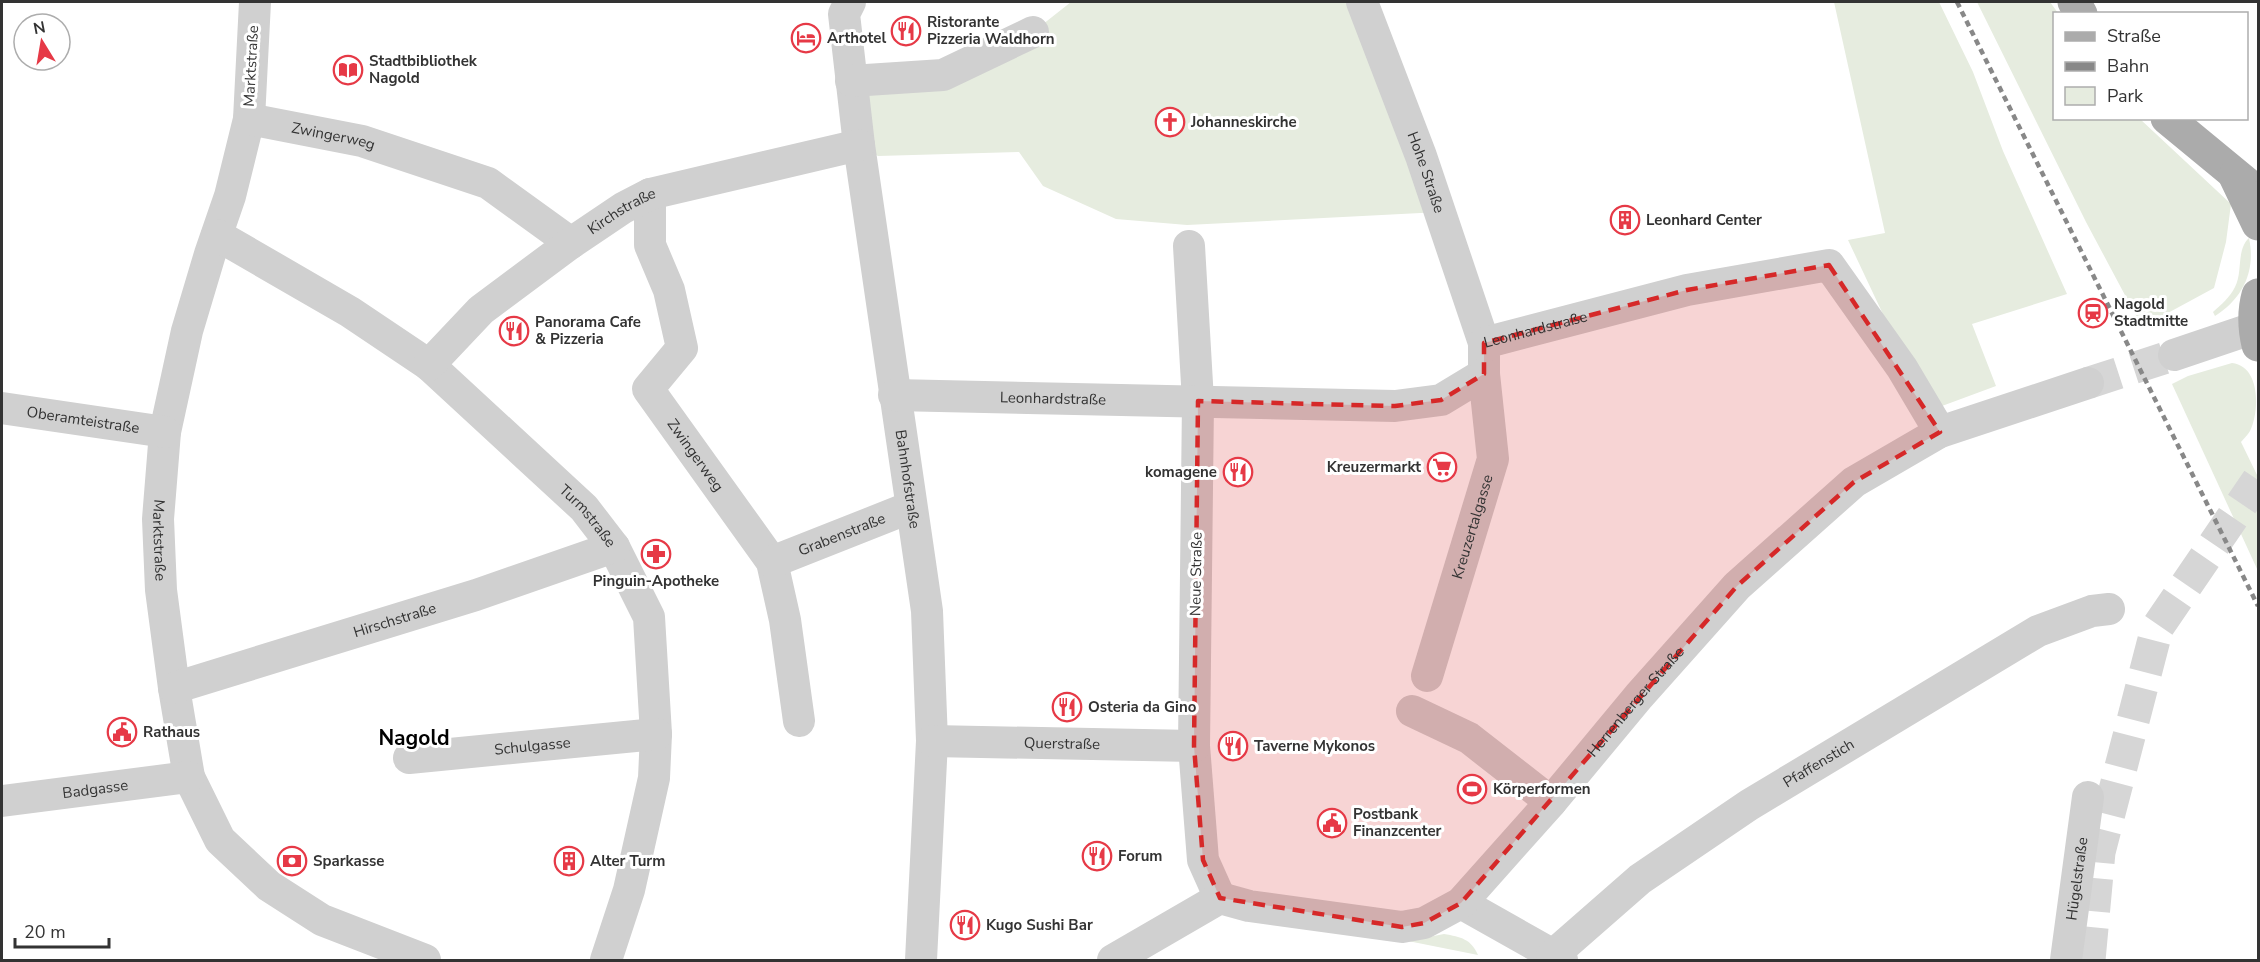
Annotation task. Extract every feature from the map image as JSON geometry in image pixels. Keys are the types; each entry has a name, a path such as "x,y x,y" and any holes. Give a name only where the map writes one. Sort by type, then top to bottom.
{"main road":[{"path":"2169,120 2246,184 2259,224"},
{"path":"2256,337 2254,307 2259,295"}],"street":[{"name":"Marktstraße","path":"255,2 249,119 230,196 188,331 165,432 158,519 161,590 189,777 220,840 269,886 322,920 425,960"},
{"name":"Bahnhofstraße","path":"850,2 844,14 859,146 927,611 932,741 921,960"},
{"name":"Hohe Straße","path":"1362,2 1421,156 1485,343"},
{"path":"851,81 943,75 1033,32"},
{"name":"Zwingerweg","path":"249,119 362,141 488,183 578,238"},
{"name":"Kirchstraße","path":"429,365 481,310 578,238 623,208 650,194 859,146"},
{"name":"Zwingerweg","path":"650,194 650,245 669,290 682,348 648,389 772,562 785,620 799,721"},
{"name":"Turmstraße","path":"217,235 350,312 429,365 584,508 614,547 649,617 656,734 654,778 630,890 606,960"},
{"name":"Neue Straße","path":"1189,246 1198,401 1194,746 1203,860 1220,898"},
{"name":"Leonhardstraße","path":"894,395 1395,406 1441,400 1484,374 1485,343 1687,290 1829,265 1902,368 1940,432"},
{"path":"2174,355 2256,337"},
{"name":"Kreuzertalgasse","path":"1427,676 1493,459 1484,374"},
{"name":"Herrenberger Straße","path":"1220,898 1249,906 1402,927 1424,923 1461,903 1737,586 1854,482 1940,432 2088,383"},
{"name":"Oberamteistraße","path":"2,408 165,432"},
{"name":"Grabenstraße","path":"772,562 911,507"},
{"name":"Hirschstraße","path":"174,688 476,595 614,547"},
{"name":"Pfaffenstich","path":"1557,958 1640,879 1749,806 2038,631 2092,611 2109,609"},
{"path":"1412,711 1469,738 1551,801"},
{"name":"Schulgasse","path":"409,758 656,734"},
{"name":"Querstraße","path":"932,741 1194,746"},
{"name":"Badgasse","path":"2,801 189,777"},
{"name":"Hügelstraße","path":"2066,960 2088,797"},
{"path":"1113,960 1220,898"},
{"path":"1461,903 1557,958"}],"highlighted area":[{"path":"1829,265 1940,432 1854,482 1737,586 1461,903 1424,923 1402,927 1220,898 1203,860 1194,746 1198,401 1395,406 1441,400 1484,374 1484,343 1687,290"}],"green space":[{"path":"1071,2 1362,2 1440,212 1187,225 1116,219 1043,186 1019,152 878,156 859,145 851,81 943,75 1033,32"},
{"path":"1834,2 1939,2 1973,72 2003,151 2067,294 1972,324 1996,386 1942,406 1898,346 1848,240 1885,233"},
{"path":"1977,2 2050,2 2057,12 2053,12 2053,120 2141,120 2231,204 2226,242 2214,288 2142,327 2086,222"},
{"path":"2249,238 2251,262 2245,283 2233,301 2215,316 2213,312 2235,287 2242,249"},
{"path":"2232,363 2248,372 2255,390 2253,422 2241,442 2258,477 2258,571 2172,384 2188,376"},
{"path":"1444,934 1465,940 1472,945 1478,955 1408,941"}],"tunnel":[{"path":"2088,383 2174,355"},
{"path":"2089,960 2099,852 2157,628 2258,480"}],"railway":[{"path":"1957,2 2258,606"}],"place":[{"name":"Ristorante Pizzeria Waldhorn","path":"906,31"},
{"name":"Arthotel","path":"806,38"},
{"name":"Stadtbibliothek Nagold","path":"348,70"},
{"name":"Johanneskirche","path":"1170,122"},
{"name":"Leonhard Center","path":"1625,220"},
{"name":"Nagold Stadtmitte","path":"2093,313"},
{"name":"Panorama Cafe & Pizzeria","path":"514,331"},
{"name":"Kreuzermarkt","path":"1442,467"},
{"name":"komagene","path":"1238,472"},
{"name":"Pinguin-Apotheke","path":"656,554"},
{"name":"Osteria da Gino","path":"1067,707"},
{"name":"Rathaus","path":"122,732"},
{"name":"Taverne Mykonos","path":"1233,746"},
{"name":"Körperformen","path":"1472,789"},
{"name":"Postbank Finanzcenter","path":"1332,823"},
{"name":"Forum","path":"1097,856"},
{"name":"Sparkasse","path":"292,861"},
{"name":"Alter Turm","path":"569,861"},
{"name":"Kugo Sushi Bar","path":"965,925"}],"district":[{"name":"Nagold","path":"414,738"}]}
